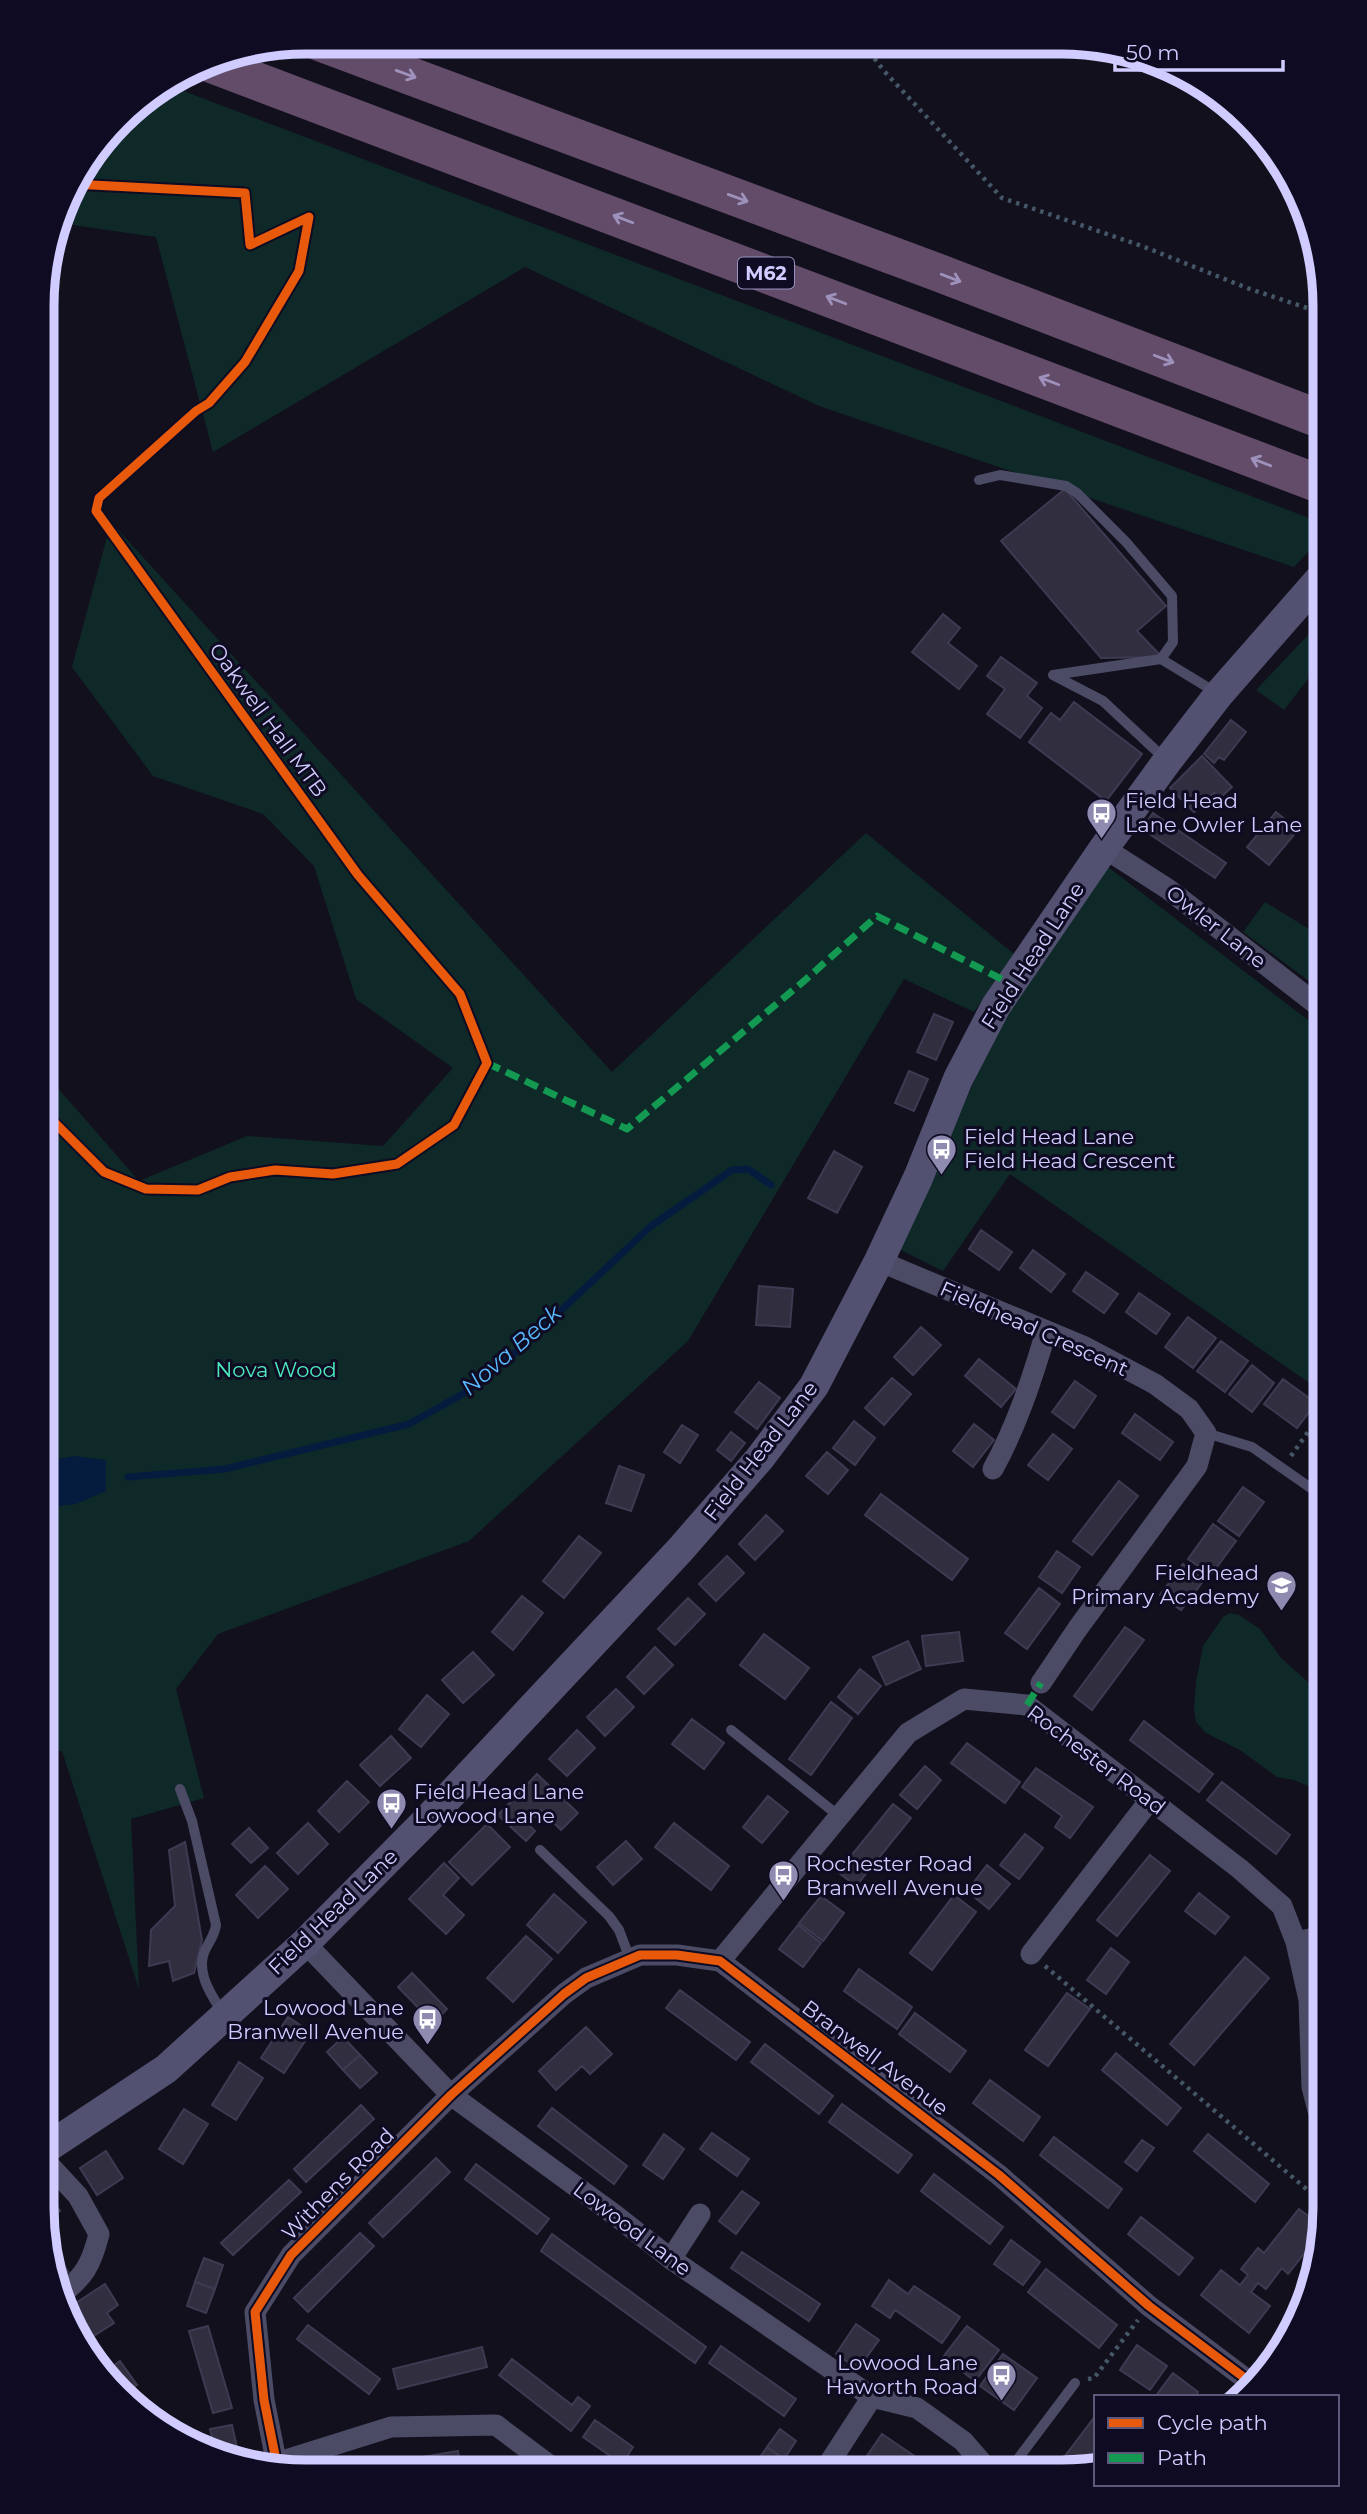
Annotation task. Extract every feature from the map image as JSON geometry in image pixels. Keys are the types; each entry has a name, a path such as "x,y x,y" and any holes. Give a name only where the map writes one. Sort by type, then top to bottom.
{"highway":[{"path":"351,54 934,271 1313,416"},
{"name":"M62","path":"223,69 1313,481"}],"main road":[{"name":"Field Head Lane","path":"54,2143 166,2069 305,1943 427,1820 680,1550 760,1458 814,1386 879,1261 918,1178 958,1079 996,1006 1168,760 1219,694 1313,586"}],"street":[{"name":"Owler Lane","path":"1104,848 1168,889 1313,1001"},
{"name":"Fieldhead Crescent","path":"879,1261 1085,1347 1155,1384 1189,1409 1206,1433"},
{"path":"993,1469 1008,1442 1030,1386 1046,1332"},
{"path":"1041,1683 1197,1466 1206,1433"},
{"name":"Rochester Road","path":"720,1961 908,1733 964,1699 1027,1705 1240,1869 1282,1906 1296,1942 1309,2000 1313,2091"},
{"path":"1031,1954 1150,1800"},
{"path":"1296,1942 1313,1938"},
{"name":"Lowood Lane","path":"305,1943 451,2095 671,2259 872,2396 917,2409 963,2441 980,2460"},
{"name":"Branwell Avenue","path":"451,2095 564,1994 586,1978 640,1955 677,1955 720,1961 999,2175 1149,2306 1246,2379"},
{"name":"Withens Road","path":"275,2458 264,2400 255,2312 291,2255 451,2095"},
{"path":"54,2170 78,2196 99,2234 92,2260 80,2280 68,2289"},
{"path":"671,2259 700,2214"},
{"path":"831,2460 872,2396"},
{"path":"296,2459 391,2427 496,2425 543,2460"}],"lane":[{"path":"979,480 1000,475 1066,486 1077,493 1126,542 1172,596 1173,642 1161,659"},
{"path":"1168,760 1103,701 1053,675 1161,659 1219,694"},
{"path":"1206,1433 1252,1447 1313,1490"},
{"path":"731,1730 839,1816"},
{"path":"180,1789 192,1821 215,1925 214,1937 203,1955 202,1975 224,2017"},
{"path":"540,1850 608,1916 619,1930 630,1959"},
{"path":"1017,2460 1075,2383"}],"path":[{"path":"870,54 1002,198 1142,246 1247,288 1313,310"},
{"path":"1282,1468 1313,1425"},
{"path":"1031,1954 1313,2195"},
{"path":"1075,2383 1094,2378 1149,2306"}],"green space":[{"path":"178,89 1313,519 1313,547 1294,567 819,406 525,267 213,452 156,237 68,224 80,195 106,153 140,117"},
{"name":"Nova Wood","path":"111,522 612,1072 866,833 1014,954 974,1012 904,979 688,1341 469,1541 218,1634 176,1689 204,1798 131,1819 139,1989 62,1751 54,1752 54,1084 139,1181 247,1136 383,1146 453,1068 356,999 314,866 263,814 153,776 72,667"},
{"path":"1313,630 1313,673 1284,710 1256,690"},
{"path":"1108,867 1313,1024 1313,1386 1010,1174 943,1271 899,1249 1003,1016"},
{"path":"1265,902 1313,932 1313,984 1243,932"},
{"path":"1230,1613 1239,1615 1260,1629 1281,1658 1313,1690 1313,1788 1277,1777 1240,1750 1206,1733 1196,1722 1196,1682 1203,1646 1223,1617"}],"water":[{"path":"75,1456 106,1460 106,1491 76,1504 54,1507 54,1459"}],"building":[{"path":"1065,489 1166,606 1137,631 1162,657 1101,658 1001,541"},
{"path":"943,614 960,628 948,643 977,666 959,689 912,652"},
{"path":"1001,657 1037,683 1027,696 1042,708 1020,738 987,714 1005,689 987,676"},
{"path":"1074,702 1142,754 1106,801 1029,742 1051,713 1060,720"},
{"path":"1231,720 1246,732 1224,760 1219,757 1214,763 1204,754"},
{"path":"1202,756 1232,787 1219,799 1214,793 1194,812 1170,788"},
{"path":"1276,812 1298,830 1269,865 1247,847"},
{"path":"1153,813 1226,863 1215,878 1142,829"},
{"path":"934,1014 953,1022 936,1060 917,1052"},
{"path":"909,1071 928,1079 914,1111 895,1103"},
{"path":"834,1151 862,1167 837,1213 808,1198"},
{"path":"981,1230 1012,1252 999,1270 969,1249"},
{"path":"1033,1250 1065,1274 1051,1292 1020,1268"},
{"path":"1086,1272 1118,1294 1104,1313 1073,1291"},
{"path":"759,1286 793,1289 790,1327 756,1325"},
{"path":"1139,1293 1170,1314 1156,1334 1126,1312"},
{"path":"1188,1317 1216,1338 1193,1368 1165,1347"},
{"path":"921,1327 941,1345 913,1375 894,1357"},
{"path":"1221,1341 1248,1361 1225,1392 1197,1371"},
{"path":"979,1359 1016,1389 1001,1407 965,1376"},
{"path":"1252,1365 1274,1383 1252,1412 1229,1394"},
{"path":"892,1378 911,1394 884,1425 865,1408"},
{"path":"1283,1379 1313,1401 1313,1407 1297,1428 1264,1404"},
{"path":"1075,1381 1096,1396 1074,1428 1052,1412"},
{"path":"759,1382 780,1398 757,1429 735,1412"},
{"path":"1135,1414 1173,1442 1160,1460 1122,1433"},
{"path":"854,1421 875,1438 855,1465 833,1448"},
{"path":"974,1424 994,1440 973,1467 953,1451"},
{"path":"682,1425 698,1435 680,1463 664,1452"},
{"path":"731,1432 745,1443 731,1461 717,1450"},
{"path":"1053,1434 1072,1449 1048,1480 1028,1465"},
{"path":"827,1452 848,1470 828,1494 806,1476"},
{"path":"619,1466 644,1475 631,1511 606,1503"},
{"path":"1119,1481 1138,1496 1092,1555 1073,1541"},
{"path":"1243,1487 1264,1502 1239,1536 1218,1521"},
{"path":"881,1494 968,1559 952,1580 865,1515"},
{"path":"766,1515 783,1531 755,1560 739,1544"},
{"path":"1213,1524 1236,1541 1211,1575 1188,1559"},
{"path":"579,1536 601,1553 564,1598 543,1581"},
{"path":"1057,1551 1080,1567 1062,1593 1039,1577"},
{"path":"727,1556 744,1573 716,1601 699,1584"},
{"path":"1183,1564 1204,1580 1181,1610 1160,1595"},
{"path":"1039,1588 1060,1604 1027,1649 1005,1633"},
{"path":"522,1596 543,1613 513,1650 492,1632"},
{"path":"688,1598 705,1614 675,1645 658,1629"},
{"path":"1125,1627 1144,1640 1092,1710 1074,1696"},
{"path":"959,1632 963,1661 926,1666 922,1636"},
{"path":"764,1634 809,1668 785,1699 740,1665"},
{"path":"908,1641 921,1669 886,1685 873,1657"},
{"path":"655,1647 673,1665 644,1694 627,1677"},
{"path":"473,1652 494,1675 463,1703 442,1680"},
{"path":"860,1669 881,1686 858,1714 838,1697"},
{"path":"616,1689 634,1707 605,1736 587,1717"},
{"path":"427,1695 449,1714 421,1747 399,1729"},
{"path":"831,1702 852,1718 811,1775 789,1759"},
{"path":"692,1719 724,1743 704,1769 672,1744"},
{"path":"1144,1721 1213,1774 1199,1792 1130,1740"},
{"path":"577,1730 595,1748 567,1776 549,1759"},
{"path":"391,1736 411,1758 380,1786 360,1765"},
{"path":"967,1743 1020,1782 1005,1803 951,1763"},
{"path":"925,1766 941,1780 917,1809 900,1795"},
{"path":"1036,1768 1093,1807 1070,1838 1055,1827 1062,1816 1022,1787"},
{"path":"537,1774 578,1813 561,1830 541,1810 528,1824 535,1831 526,1841 498,1815"},
{"path":"347,1781 369,1802 339,1832 318,1811"},
{"path":"1222,1782 1290,1835 1276,1854 1207,1800"},
{"path":"768,1796 788,1812 762,1843 743,1827"},
{"path":"893,1804 911,1818 856,1886 838,1872"},
{"path":"308,1823 328,1844 298,1874 277,1853"},
{"path":"674,1823 729,1866 711,1890 655,1847"},
{"path":"487,1824 510,1847 472,1885 449,1862"},
{"path":"249,1828 268,1848 251,1863 232,1844"},
{"path":"1025,1834 1043,1848 1019,1879 1000,1865"},
{"path":"626,1841 642,1859 613,1885 597,1867"},
{"path":"185,1842 202,1940 194,1973 173,1981 169,1961 149,1966 151,1930 175,1906 169,1850"},
{"path":"1150,1855 1170,1871 1117,1936 1097,1920"},
{"path":"444,1863 459,1878 443,1895 464,1915 446,1934 409,1899"},
{"path":"987,1865 1010,1884 989,1909 967,1891"},
{"path":"265,1866 288,1889 258,1918 236,1895"},
{"path":"1199,1893 1229,1917 1215,1934 1185,1911"},
{"path":"554,1894 586,1922 558,1953 527,1925"},
{"path":"954,1895 976,1912 932,1970 910,1953"},
{"path":"821,1896 844,1913 823,1941 799,1923"},
{"path":"798,1925 821,1943 803,1967 779,1949"},
{"path":"526,1936 552,1959 513,2002 487,1978"},
{"path":"1111,1948 1129,1962 1106,1994 1087,1980"},
{"path":"1245,1957 1269,1978 1194,2065 1170,2044"},
{"path":"859,1969 912,2007 897,2029 844,1991"},
{"path":"412,1973 447,2009 433,2023 398,1987"},
{"path":"680,1990 750,2042 736,2060 666,2008"},
{"path":"1067,1993 1090,2009 1048,2066 1025,2050"},
{"path":"915,2013 966,2051 950,2072 899,2034"},
{"path":"288,2017 311,2032 284,2073 261,2058"},
{"path":"586,2027 612,2054 590,2074 582,2066 556,2090 539,2071"},
{"path":"343,2037 360,2055 343,2070 327,2052"},
{"path":"765,2044 833,2096 819,2114 751,2062"},
{"path":"1116,2053 1181,2108 1167,2125 1102,2070"},
{"path":"360,2055 377,2073 360,2088 343,2070"},
{"path":"239,2062 263,2078 236,2120 212,2105"},
{"path":"990,2080 1040,2117 1023,2141 973,2103"},
{"path":"842,2104 912,2155 898,2173 829,2122"},
{"path":"361,2105 374,2119 306,2182 294,2169"},
{"path":"552,2108 627,2166 614,2184 538,2126"},
{"path":"184,2109 208,2124 183,2164 159,2149"},
{"path":"712,2133 749,2159 737,2176 700,2149"},
{"path":"664,2134 684,2149 663,2179 643,2165"},
{"path":"1208,2134 1269,2184 1255,2202 1194,2151"},
{"path":"1054,2137 1122,2189 1108,2208 1040,2155"},
{"path":"1142,2140 1154,2148 1137,2171 1125,2162"},
{"path":"106,2151 123,2178 97,2195 80,2168"},
{"path":"436,2158 450,2172 383,2237 369,2223"},
{"path":"476,2164 549,2219 537,2234 465,2179"},
{"path":"934,2174 1003,2227 990,2244 921,2191"},
{"path":"289,2180 301,2192 233,2255 221,2243"},
{"path":"742,2191 759,2203 736,2234 719,2221"},
{"path":"54,2201 60,2211 54,2215"},
{"path":"1299,2209 1312,2219 1310,2246 1288,2274 1282,2268 1266,2289 1258,2283 1251,2292 1270,2306 1249,2333 1201,2295 1221,2270 1240,2285 1248,2275 1241,2269 1258,2248 1264,2253"},
{"path":"1141,2217 1193,2258 1179,2275 1128,2234"},
{"path":"360,2233 374,2246 308,2312 294,2298"},
{"path":"552,2234 706,2347 695,2363 541,2251"},
{"path":"1011,2240 1040,2262 1023,2285 994,2264"},
{"path":"742,2252 820,2304 809,2321 731,2268"},
{"path":"59,2257 68,2272 63,2275"},
{"path":"204,2258 223,2265 215,2289 195,2282"},
{"path":"1046,2269 1117,2325 1099,2348 1028,2292"},
{"path":"889,2280 908,2294 914,2286 960,2317 942,2343 895,2310 890,2318 872,2306"},
{"path":"195,2282 215,2289 206,2313 187,2306"},
{"path":"105,2284 118,2305 107,2313 114,2323 91,2338 73,2305"},
{"path":"856,2324 879,2340 858,2369 836,2354"},
{"path":"308,2325 380,2379 369,2394 297,2339"},
{"path":"208,2326 232,2408 213,2413 189,2331"},
{"path":"967,2326 999,2350 975,2381 943,2357"},
{"path":"1137,2345 1167,2366 1150,2390 1120,2370"},
{"path":"721,2346 796,2399 784,2416 709,2363"},
{"path":"482,2347 487,2367 398,2389 393,2369"},
{"path":"1003,2354 1037,2378 1014,2410 980,2386"},
{"path":"512,2359 572,2405 578,2397 590,2406 571,2431 499,2375"},
{"path":"120,2361 137,2385 131,2389 111,2367"},
{"path":"1173,2373 1198,2392 1196,2395 1156,2395"},
{"path":"1094,2418 1094,2458 1062,2460"},
{"path":"595,2420 633,2447 625,2460 616,2460 583,2437"},
{"path":"232,2425 238,2450 213,2442 210,2429"},
{"path":"780,2429 796,2441 784,2459 767,2447"},
{"path":"882,2434 920,2460 864,2460"},
{"path":"767,2447 784,2459 783,2460 758,2460"},
{"path":"458,2451 459,2460 410,2460"}],"waterway":[{"name":"Nova Beck","path":"128,1477 225,1469 409,1424 468,1391 522,1347 651,1226 732,1170 748,1169 771,1185"}],"marked path":[{"path":"487,1063 627,1129 804,981 877,916 1011,984"},
{"path":"1027,1705 1041,1683"}],"cycle path":[{"name":"Oakwell Hall MTB","path":"54,1122 104,1172 146,1189 198,1190 230,1177 275,1170 333,1174 397,1164 454,1125 487,1063 460,994 358,875 96,511 99,498 196,411 209,403 245,362 299,271 309,217 250,245 245,193 86,185"},
{"path":"276,2458 264,2400 255,2312 291,2255 451,2095 564,1994 586,1978 640,1955 677,1955 720,1961 999,2175 1149,2306 1246,2379"}],"place":[{"name":"Field Head Lane Owler Lane","path":"1102,840"},
{"name":"Field Head Lane Field Head Crescent","path":"941,1176"},
{"name":"Fieldhead Primary Academy","path":"1282,1612"},
{"name":"Field Head Lane Lowood Lane","path":"391,1831"},
{"name":"Rochester Road Branwell Avenue","path":"783,1903"},
{"name":"Lowood Lane Branwell Avenue","path":"427,2047"},
{"name":"Lowood Lane Haworth Road","path":"1001,2402"}]}
